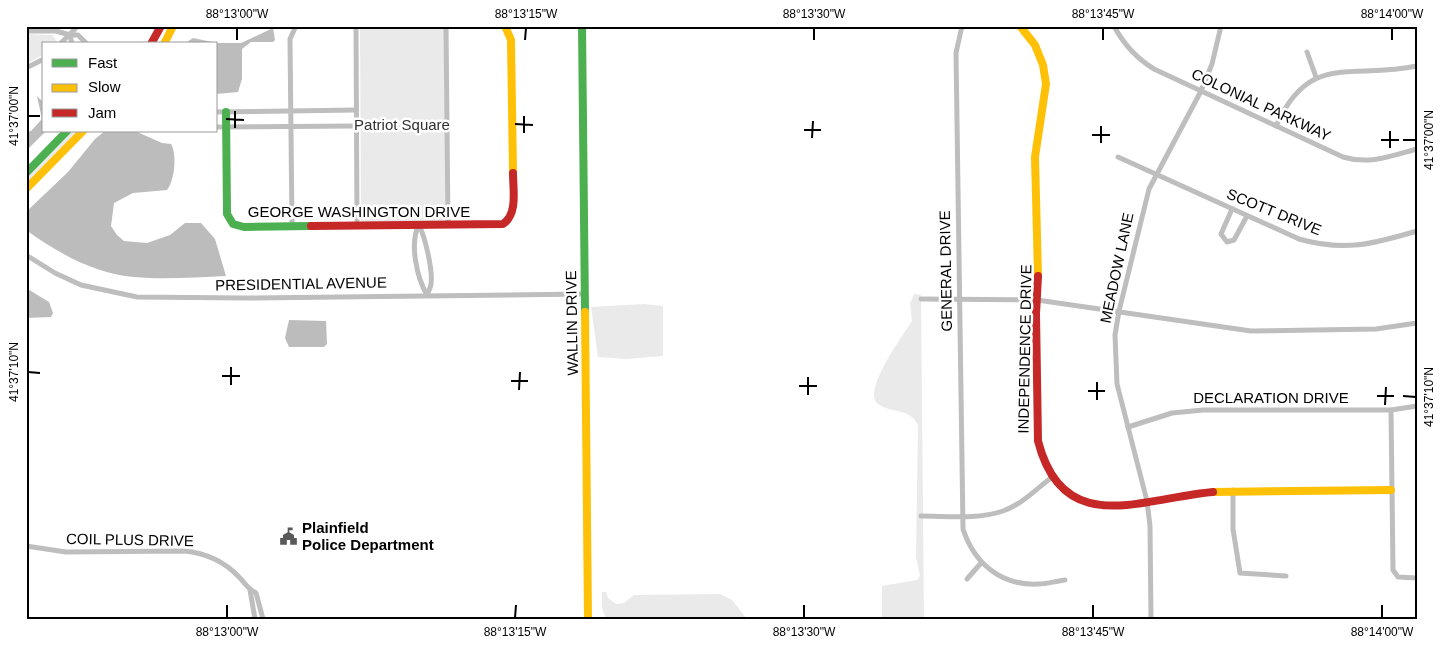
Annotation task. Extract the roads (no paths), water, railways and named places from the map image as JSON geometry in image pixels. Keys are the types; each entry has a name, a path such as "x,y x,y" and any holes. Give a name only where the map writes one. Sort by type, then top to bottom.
{"street":[{"path":"62,42 78,26"},
{"path":"152,42 161,26"},
{"path":"165,42 173,26"},
{"path":"292,226 290,39 295,26"},
{"path":"356,26 357,226"},
{"path":"446,26 448,225"},
{"name":"WALLIN DRIVE","path":"582,26 588,619"},
{"name":"GENERAL DRIVE","path":"962,26 956,53 962,516 967,541 981,563"},
{"name":"INDEPENDENCE DRIVE","path":"1020,26 1035,45 1043,64 1046,84 1035,157 1040,264 1036,314 1038,441 1042,461 1051,478 1068,493 1086,502 1105,507 1233,490 1391,490"},
{"name":"COLONIAL PARKWAY","path":"1114,26 1122,42 1142,62 1200,91 1355,161 1373,161 1417,149"},
{"name":"MEADOW LANE","path":"1151,619 1150,526 1147,501 1117,375 1115,336 1119,311 1144,206 1155,174 1200,91 1212,64 1221,26"},
{"name":"GEORGE WASHINGTON DRIVE","path":"226,112 227,214 229,221 233,224 244,227 497,225 509,220 513,209 512,40 506,27"},
{"path":"26,31 56,31 78,35 85,42"},
{"path":"70,35 72,42"},
{"path":"1307,52 1316,77"},
{"path":"26,68 42,60"},
{"path":"1276,126 1286,105 1298,90 1316,77 1334,73 1389,71 1417,66"},
{"path":"218,112 356,110"},
{"path":"218,127 356,126"},
{"path":"26,173 66,132"},
{"path":"26,189 82,132"},
{"name":"SCOTT DRIVE","path":"1118,157 1299,239 1332,247 1358,246 1417,232"},
{"path":"1232,209 1222,234 1227,242 1234,240 1247,216"},
{"path":"419,225 425,236 432,284 427,295"},
{"path":"419,225 414,235 414,248 421,285 427,295"},
{"name":"PRESIDENTIAL AVENUE","path":"26,255 55,273 81,285 137,297 246,298 585,294"},
{"path":"921,300 1037,300 1251,331 1376,329 1417,323"},
{"name":"DECLARATION DRIVE","path":"1128,427 1172,414 1195,410 1390,410 1417,406"},
{"path":"1390,410 1392,570 1394,575 1398,577 1417,578"},
{"path":"921,516 962,516 988,514 1003,510 1016,504 1051,478"},
{"path":"1233,490 1233,529 1240,573 1286,576"},
{"name":"COIL PLUS DRIVE","path":"26,546 66,552 194,552 214,558 229,567 250,590 256,593 263,619"},
{"path":"967,579 981,563 994,573 1008,580 1024,584 1041,584 1065,580"},
{"path":"250,590 249,597 255,619"}],"place":[{"name":"Plainfield Police Department","path":"288,537"}],"park label":[{"name":"Patriot Square","path":"402,125"}]}
